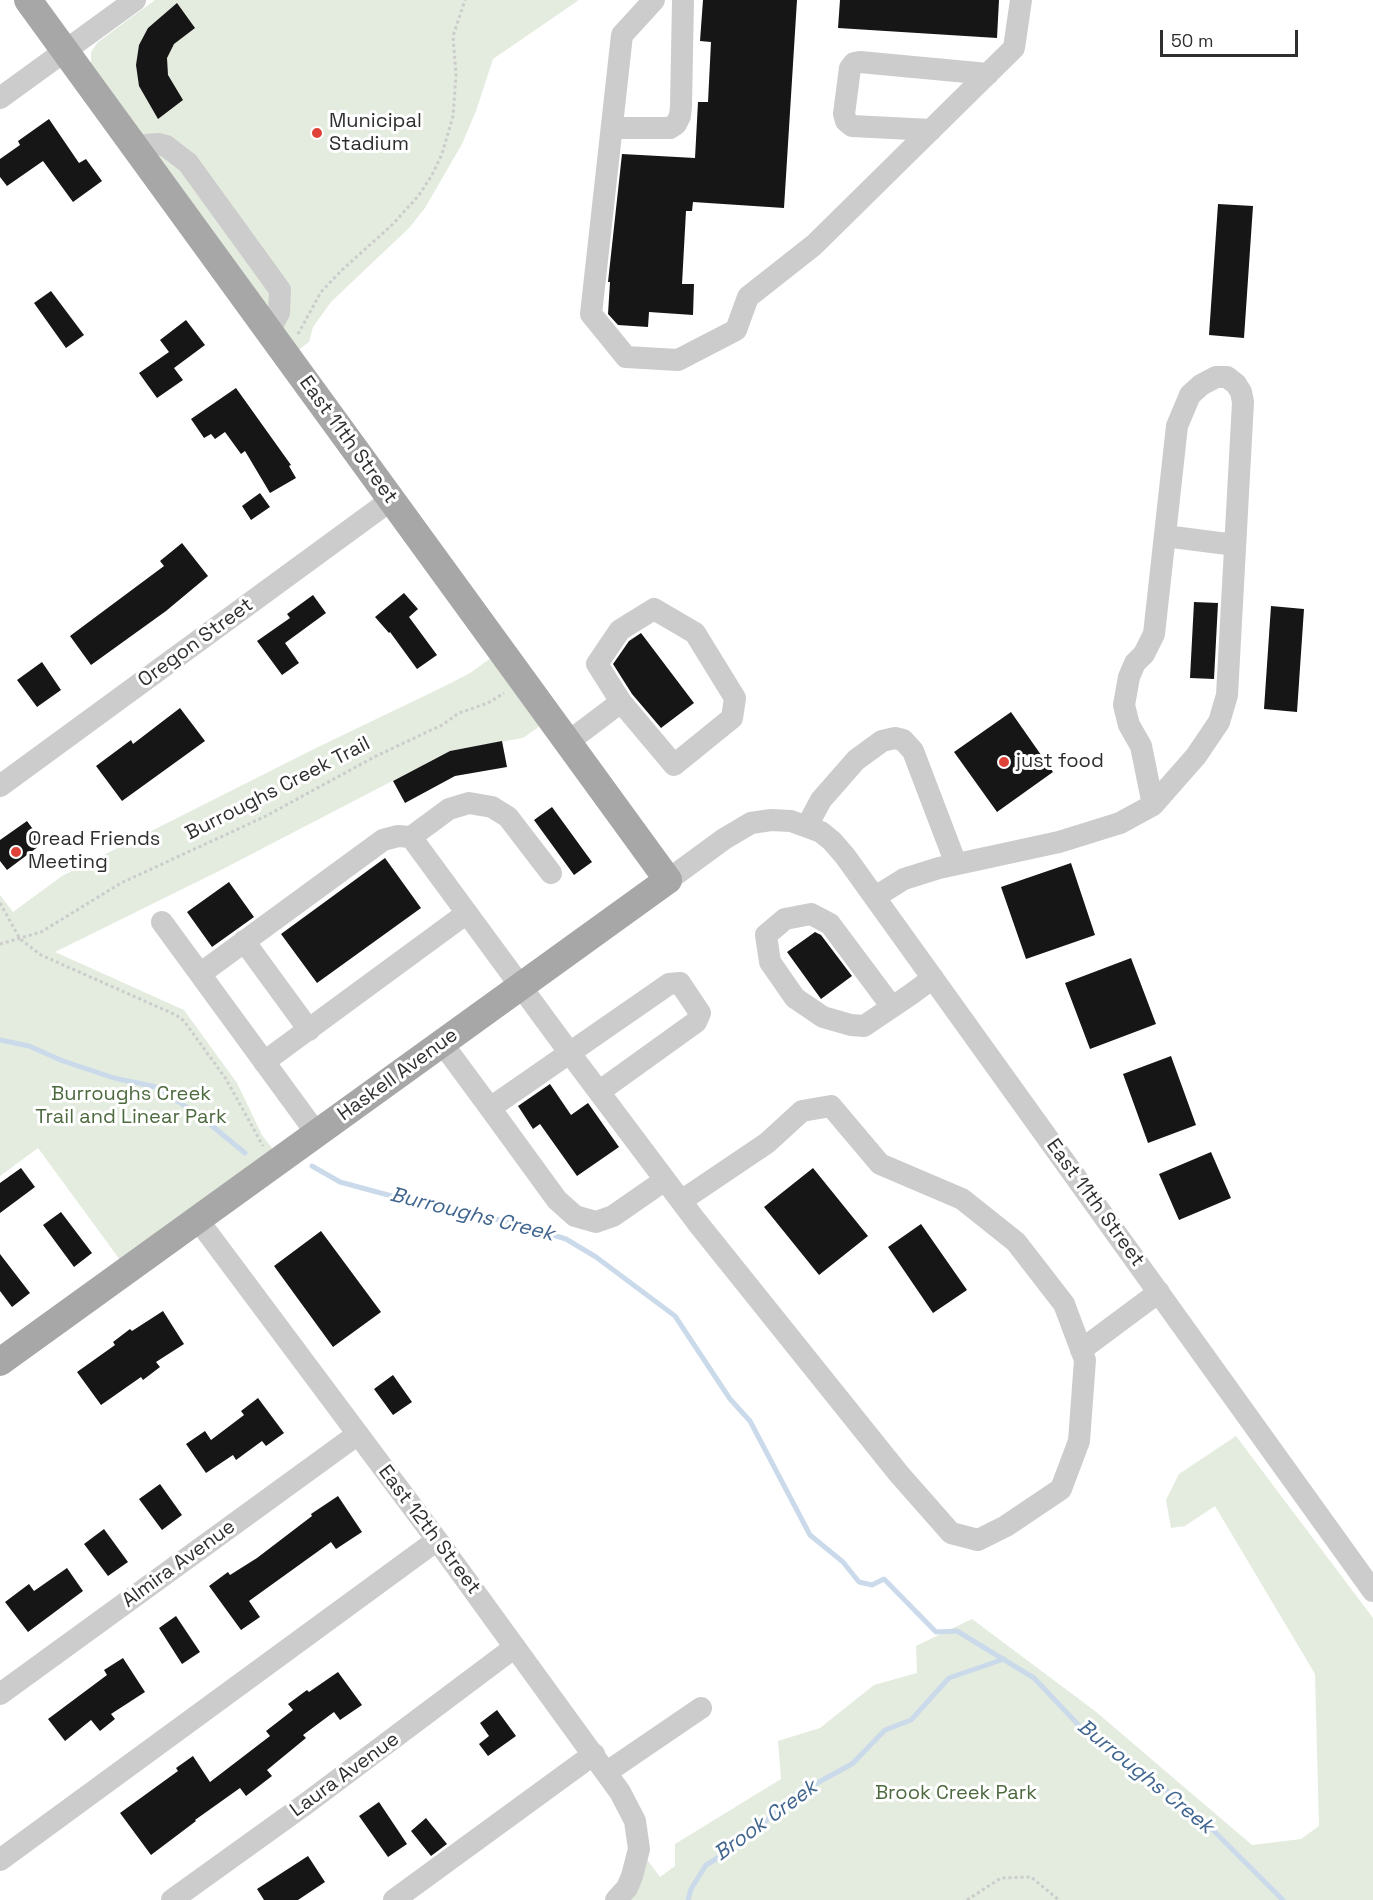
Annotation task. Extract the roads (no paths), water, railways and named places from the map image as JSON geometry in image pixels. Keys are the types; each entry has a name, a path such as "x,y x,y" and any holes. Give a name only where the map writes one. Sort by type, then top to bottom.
{"main road":[{"name":"East 11th Street","path":"28,0 668,880"},
{"name":"Haskell Avenue","path":"0,1362 668,880"}],"street":[{"path":"0,98 135,0"},
{"path":"654,0 622,35 591,314 627,357 678,360 736,330 748,297 814,245 1014,48 1021,0"},
{"path":"612,128 670,129 676,124 681,106 682,0"},
{"path":"931,130 852,126 846,121 844,114 849,68 854,63 860,62 988,74"},
{"path":"875,897 904,879 956,864 1059,842 1120,823 1152,805 1196,756 1219,722 1227,694 1243,402 1236,384 1227,377 1216,377 1201,385 1190,395 1177,426 1154,634 1144,654 1135,663 1129,677 1124,705 1130,725 1141,746 1152,805"},
{"name":"Oregon Street","path":"0,786 391,500"},
{"path":"1165,536 1235,545"},
{"path":"654,609 695,633 735,698 732,718 674,765 621,702 597,664 620,630 654,609"},
{"path":"568,742 621,702"},
{"path":"807,826 821,800 856,760 882,741 895,738 903,740 913,751 956,864"},
{"path":"200,974 383,840 398,836 411,837 449,809 469,803 492,807 508,817 551,873"},
{"name":"Haskell Avenue","path":"668,880 724,839 752,824 771,820 791,820 807,826"},
{"name":"East 11th Street","path":"807,826 821,832 832,841 875,897 1373,1591"},
{"path":"411,837 681,1201 899,1474 951,1533 978,1540 1006,1527 1061,1488 1079,1441 1085,1360 1064,1304 1016,1242 962,1199 880,1164 831,1106 802,1111 766,1143 681,1201"},
{"path":"264,1062 467,913"},
{"path":"892,1007 830,924 811,914 785,919 766,935 770,962 795,998 823,1017 852,1025 864,1026 892,1007 933,978"},
{"path":"162,922 317,1134"},
{"path":"244,941 309,1029"},
{"path":"490,1108 669,984 680,983 700,1013 696,1022 600,1091"},
{"path":"442,1043 557,1200 575,1216 597,1222 613,1216 665,1180"},
{"name":"East 12th Street","path":"198,1220 437,1540 600,1763 630,1808 638,1834 639,1849 627,1888 616,1900"},
{"path":"1081,1350 1159,1292"},
{"name":"Almira Avenue","path":"0,1694 358,1434"},
{"path":"0,1860 437,1540"},
{"name":"Laura Avenue","path":"172,1900 307,1803 515,1647"},
{"path":"394,1900 600,1763 701,1708"}],"waterway":[{"name":"Burroughs Creek","path":"0,1040 29,1046 63,1061 114,1078 156,1087 200,1116 245,1153"},
{"name":"Burroughs Creek","path":"312,1166 340,1182 414,1202 445,1206 566,1239 596,1257 675,1316 730,1399 750,1421 810,1535 843,1562 859,1582 872,1585 884,1579 936,1632 957,1631 1034,1678 1087,1734 1112,1744 1214,1831 1283,1900"},
{"name":"Brook Creek","path":"688,1900 691,1889 706,1865 741,1844 793,1796 852,1764 885,1730 911,1720 949,1678 1004,1659"}],"place":[{"name":"Municipal Stadium","path":"317,133"},
{"name":"just food","path":"1004,762"},
{"name":"Oread Friends Meeting","path":"16,852"}],"park label":[{"name":"Burroughs Creek Trail and Linear Park","path":"131,1106"},
{"name":"Brook Creek Park","path":"956,1794"}]}
